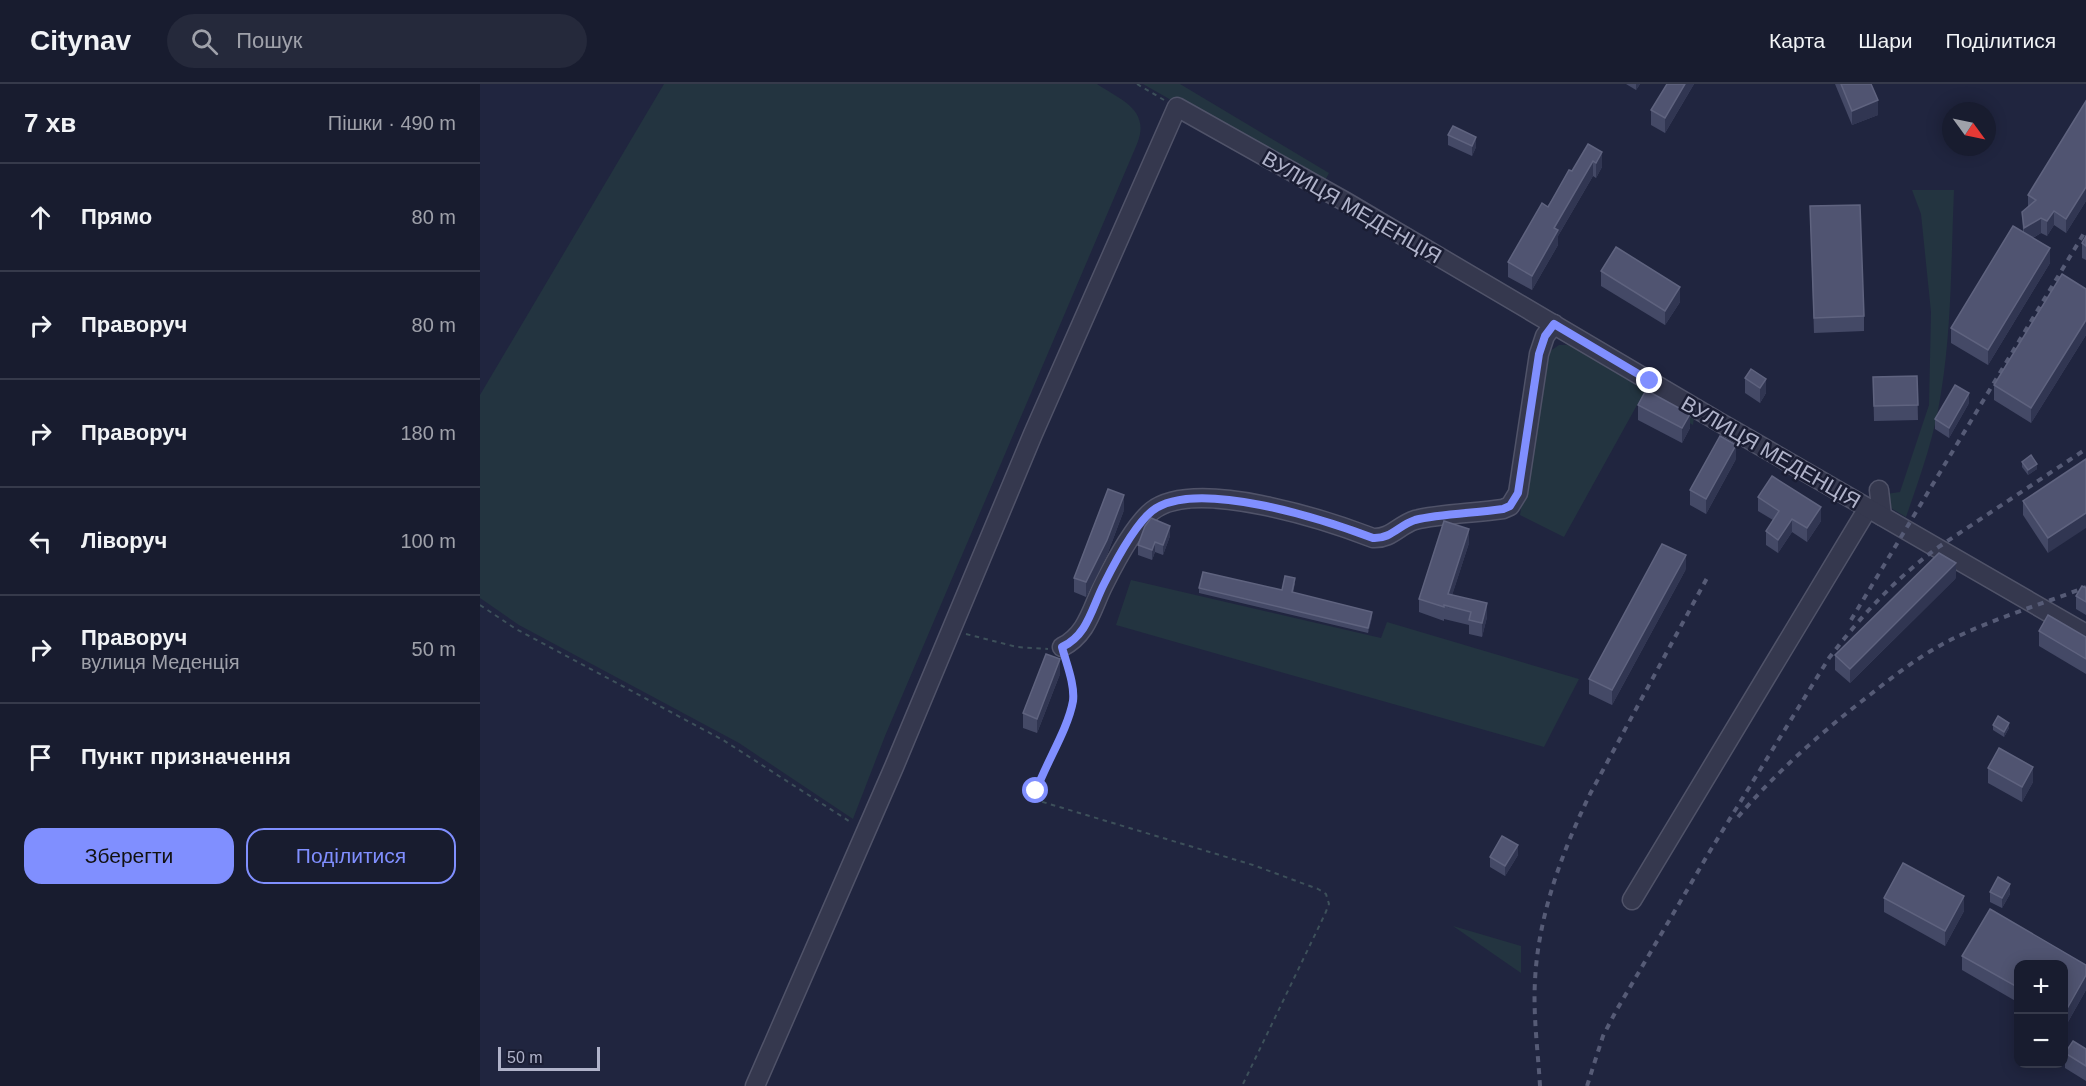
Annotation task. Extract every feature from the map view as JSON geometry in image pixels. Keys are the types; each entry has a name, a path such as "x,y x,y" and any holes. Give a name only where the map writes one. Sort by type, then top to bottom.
{"street":[{"name":"ВУЛИЦЯ МЕДЕНЦІЯ","path":"1177,107 1346,202 2086,634"},
{"path":"755,1086 866,832 1033,434 1177,107"},
{"path":"1062,647 1072,642 1080,634 1106,578 1142,520 1153,510 1167,503 1180,499 1234,500 1329,523 1380,539 1417,520 1503,509 1510,506 1518,493 1539,354 1545,336 1554,324"},
{"path":"1632,900 1875,512 1879,490"}],"path":[{"path":"1137,84 1177,107"},
{"path":"480,605 516,629 723,740 866,832"},
{"path":"951,630 1017,647 1032,649 1062,647 1072,685 1073,700 1036,791 1036,800 1253,865 1326,894 1329,904 1325,914 1242,1086"}],"shaded area":[{"path":"664,84 1097,84 1131,107 1140,123 1137,144 885,736 853,819 739,743 519,625 480,598 480,395"},
{"path":"1143,84 1180,84 1329,173 1322,186"},
{"path":"1912,190 1954,190 1945,368 1931,440 1906,517 1889,507 1886,494 1900,492 1929,405 1931,312 1921,214"},
{"path":"1559,345 1582,350 1694,417 1693,425 1642,396 1564,537 1520,515 1543,361 1546,354"},
{"path":"1131,580 1381,638 1387,622 1579,679 1544,747 1116,625"},
{"path":"1453,926 1521,946 1521,973"}],"building":[{"path":"1667,84 1685,84 1665,118 1651,110"},
{"path":"1841,84 1871,84 1878,100 1852,111"},
{"path":"2086,101 2086,187 2066,219 2054,211 2047,221 2041,218 2024,228 2022,212 2036,200 2028,195"},
{"path":"1453,126 1476,137 1472,146 1448,135"},
{"path":"1588,144 1602,152 1596,163 1593,161 1554,228 1558,230 1532,276 1508,262 1542,203 1548,207 1569,170 1572,171"},
{"path":"1860,205 1864,316 1814,318 1810,206"},
{"path":"2013,226 2050,248 1988,350 1951,328"},
{"path":"1616,247 1680,287 1665,311 1601,271"},
{"path":"2062,274 2086,289 2086,320 2031,408 1994,385"},
{"path":"1751,369 1766,379 1760,388 1745,378"},
{"path":"1917,376 1918,405 1874,406 1873,377"},
{"path":"1955,385 1969,393 1949,428 1935,419"},
{"path":"1646,390 1690,414 1682,428 1638,405"},
{"path":"1720,436 1736,445 1706,499 1690,490"},
{"path":"2031,455 2037,464 2028,470 2022,462"},
{"path":"2086,459 2086,513 2048,538 2023,501"},
{"path":"1772,476 1821,507 1807,528 1792,519 1778,540 1766,531 1779,511 1758,497"},
{"path":"1108,489 1124,495 1107,540 1086,582 1074,578"},
{"path":"1151,518 1170,526 1163,545 1155,542 1152,550 1138,545 1145,526"},
{"path":"1444,521 1469,529 1448,594 1487,603 1482,623 1469,620 1471,612 1419,599"},
{"path":"1662,544 1686,555 1612,690 1589,679"},
{"path":"1939,553 1956,563 1850,669 1835,655"},
{"path":"1203,572 1282,590 1285,576 1295,578 1292,592 1372,612 1368,628 1199,588"},
{"path":"2082,586 2086,588 2086,602 2076,596"},
{"path":"2048,615 2086,637 2086,659 2039,631"},
{"path":"1046,654 1060,659 1037,719 1023,713"},
{"path":"1998,716 2009,723 2004,732 1993,725"},
{"path":"1999,748 2033,767 2022,787 1988,768"},
{"path":"1502,836 1518,845 1505,866 1490,857"},
{"path":"1903,863 1964,896 1945,931 1884,898"},
{"path":"1998,877 2010,884 2002,898 1990,892"},
{"path":"1990,909 2086,965 2086,975 2068,1007 2068,960 2014,960 2014,985 1962,956"},
{"path":"2073,1041 2086,1049 2086,1066 2068,1055 2068,1048"}],"railway":[{"path":"1851,620 2086,230"},
{"path":"1587,1086 1603,1036 1616,1011 1710,851 1841,642 1879,599 1921,560 2086,449"},
{"path":"1540,1086 1535,1020 1535,981 1541,933 1553,885 1590,794 1707,578"},
{"path":"1738,817 1769,783 1818,737 1915,661 1938,646 1978,627 2086,587"}],"route":[{"path":"1036,791 1073,700 1072,685 1062,647 1072,642 1080,634 1106,578 1142,520 1153,510 1180,499 1220,498 1341,526 1380,539 1417,520 1503,509 1516,500 1518,493 1539,354 1545,336 1554,324 1650,381"}]}
